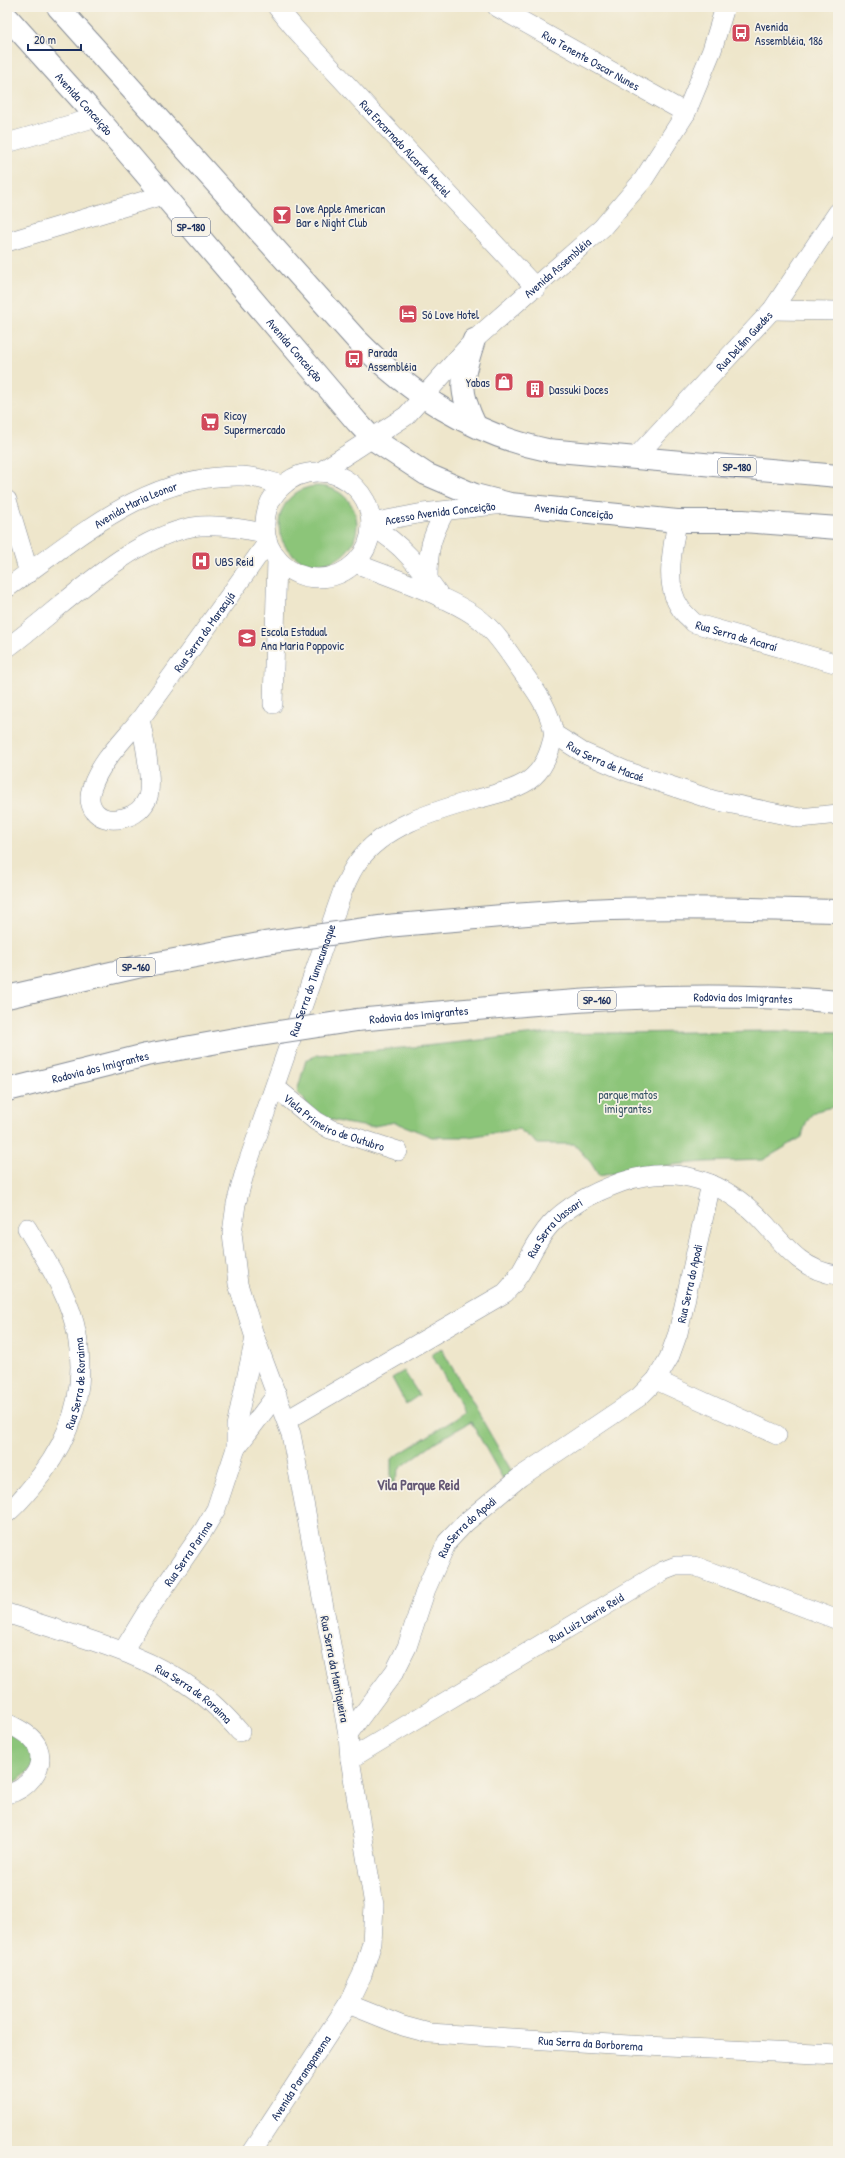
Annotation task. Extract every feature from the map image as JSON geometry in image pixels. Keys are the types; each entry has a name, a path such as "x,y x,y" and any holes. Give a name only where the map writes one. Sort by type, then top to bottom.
{"main road":[{"name":"SP-180","path":"58,7 356,339 386,368 424,398 449,413 475,425 526,445 547,450 838,476"},
{"name":"Avenida Conceição","path":"7,17 97,117 373,439 405,462 443,483 475,495 510,504 677,521"},
{"path":"474,340 464,376 462,392 466,406 475,425"},
{"name":"SP-180","path":"677,521 743,521 838,528"},
{"name":"SP-160","path":"7,997 137,967 265,943 387,926 512,914 610,910 718,907 838,911"},
{"name":"Rodovia dos Imigrantes","path":"7,1090 146,1056 246,1037 357,1020 540,1003 628,999 781,996 838,1002"}],"street":[{"name":"Rua Encarnado Alcarde Maciel","path":"277,7 296,30 536,288"},
{"name":"Rua Tenente Oscar Nunes","path":"497,7 686,113"},
{"name":"Avenida Assembléia","path":"320,472 397,423 424,398 474,340 536,288 602,228 643,180 686,113 712,50 724,7"},
{"path":"7,143 97,117"},
{"path":"7,242 163,195"},
{"name":"Rua Delfim Guedes","path":"636,458 772,310 838,212"},
{"path":"772,310 838,311"},
{"path":"320,472 336,476 349,483 361,494 368,508 371,525 369,540 355,564 344,572 331,577 304,577 292,572 277,560 266,538 267,510 272,499 283,485 300,476 320,472"},
{"name":"Avenida Maria Leonor","path":"7,588 92,526 126,505 153,493 181,485 222,477 243,476 283,485"},
{"path":"7,500 29,573"},
{"name":"Acesso Avenida Conceição","path":"371,525 445,511 510,504"},
{"path":"428,579 428,554 430,542 445,511"},
{"name":"Rua Serra de Acaraí","path":"677,521 670,568 674,594 681,609 694,623 838,664"},
{"path":"7,648 119,560 159,537 192,527 210,525 266,538"},
{"name":"Rua Serra de Macaé","path":"371,525 396,542 428,579 442,599"},
{"name":"Rua Serra do Maracujá","path":"140,720 146,749 148,798 142,808 133,816 112,819 100,815 92,808 89,800 92,786 102,766 140,720 266,538"},
{"path":"273,704 277,560"},
{"name":"Rua Serra de Macaé","path":"355,564 442,599 471,613 496,634 544,703 550,716 554,734 582,752 626,771 713,800 800,818 838,814"},
{"name":"Rua Serra do Tumucumaque","path":"255,1338 238,1284 232,1233 236,1204 245,1172 343,890 357,863 370,848 407,824 435,811 501,793 529,780 548,759 554,734"},
{"name":"Viela Primeiro de Outubro","path":"275,1086 301,1110 321,1124 398,1151"},
{"name":"Rua Serra Uassari","path":"287,1420 505,1293 517,1281 550,1225 571,1208 602,1190 636,1178 664,1174 693,1177 711,1184 747,1206 786,1249 811,1267 828,1274 838,1275"},
{"name":"Rua Serra do Apodi","path":"348,1734 396,1671 407,1647 426,1589 447,1542 465,1523 520,1477 639,1397 656,1380 669,1358 678,1333 711,1184"},
{"name":"Rua Serra de Roraima","path":"9,1514 45,1472 63,1444 74,1414 79,1387 77,1335 72,1316 58,1281 27,1228"},
{"name":"Rua Serra da Mantiqueira","path":"255,1338 292,1434 348,1734 350,1759 374,1906 372,1943 362,1975 348,2004"},
{"name":"Rua Serra Parima","path":"123,1651 145,1615 192,1548 216,1510 236,1448 236,1426 255,1338"},
{"path":"656,1380 777,1435"},
{"name":"Rua Serra Parima","path":"236,1448 276,1394"},
{"name":"Rua Luiz Lawrie Reid","path":"350,1759 649,1580 676,1566 695,1566 838,1620"},
{"name":"Rua Serra de Roraima","path":"7,1613 123,1651 180,1679 216,1706 240,1732"},
{"path":"7,1723 20,1730 38,1747 40,1759 36,1772 27,1785 17,1792 7,1794"},
{"name":"Rua Serra da Borborema","path":"348,2004 403,2026 429,2032 646,2046 838,2055"},
{"name":"Avenida Paranapanema","path":"252,2151 348,2004"}],"green space":[{"path":"318,486 333,489 346,497 354,510 357,525 354,540 346,553 333,561 318,564 303,561 290,553 282,540 279,525 282,510 290,497 303,489"},
{"name":"parque matos imigrantes","path":"772,1031 838,1032 838,1106 817,1111 809,1117 802,1137 763,1160 704,1162 650,1167 599,1176 591,1163 574,1144 538,1144 519,1129 468,1137 432,1137 395,1122 369,1127 344,1123 312,1114 303,1098 297,1092 306,1060 317,1055 425,1046 536,1034"},
{"path":"441,1348 512,1472 503,1479 471,1422 435,1442 400,1468 391,1489 391,1459 465,1413 432,1355"},
{"path":"404,1371 419,1395 406,1404 392,1378"},
{"path":"10,1731 33,1749 33,1768 7,1789 7,1733"}],"place":[{"name":"Avenida Assembléia, 186","path":"741,33"},
{"name":"Love Apple American Bar e Night Club","path":"282,215"},
{"name":"Só Love Hotel","path":"408,314"},
{"name":"Parada Assembléia","path":"354,359"},
{"name":"Yabas","path":"504,382"},
{"name":"Dassuki Doces","path":"535,389"},
{"name":"Ricoy Supermercado","path":"210,422"},
{"name":"UBS Reid","path":"201,561"},
{"name":"Escola Estadual Ana Maria Poppovic","path":"247,638"}],"district":[{"name":"Vila Parque Reid","path":"418,1484"}]}
